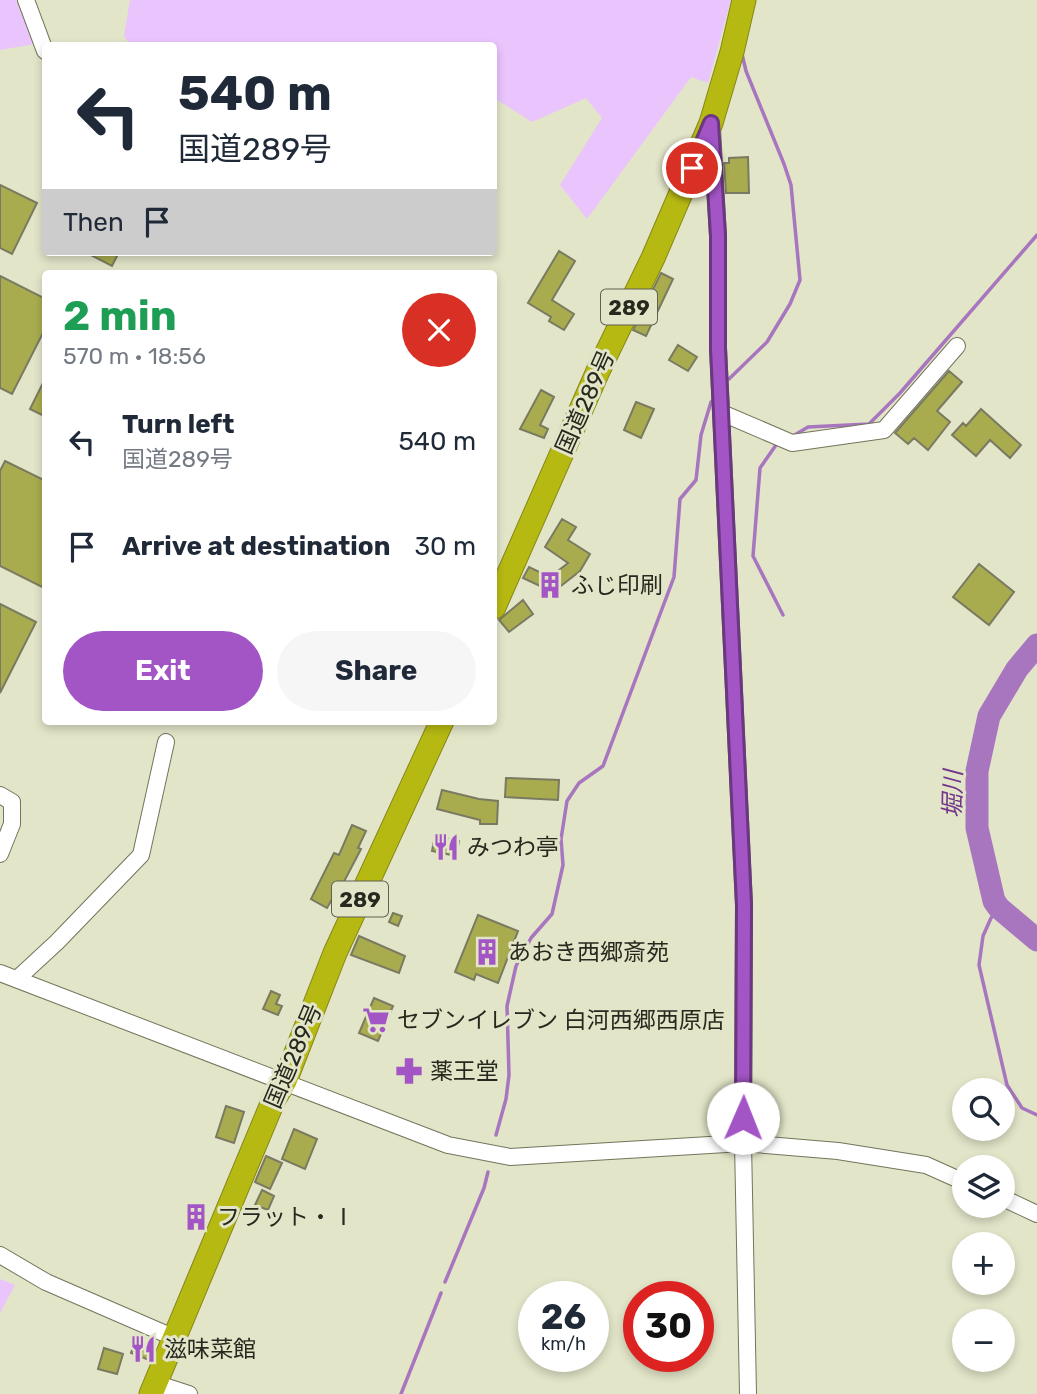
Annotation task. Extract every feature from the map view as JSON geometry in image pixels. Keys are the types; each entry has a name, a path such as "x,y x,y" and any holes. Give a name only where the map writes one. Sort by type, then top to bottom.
{"highway":[{"name":"国道289号","path":"497,600 598,371 653,258 711,123 744,0"},
{"name":"国道289号","path":"153,1388 274,1099 285,1081 335,953 440,725"}],"street":[{"path":"26,0 42,43"},
{"path":"711,123 718,236 718,348 744,905 743,1143 748,1394"},
{"path":"722,413 792,443 884,430 957,346"},
{"path":"17,979 57,942 141,855 166,742"},
{"path":"0,795 12,802 12,824 0,854"},
{"path":"0,973 448,1145 510,1157 743,1143 838,1151 926,1166 952,1177"},
{"path":"1015,1204 1037,1214"},
{"path":"0,1255 46,1282 175,1338"},
{"path":"153,1388 189,1394"}],"shaded area":[{"path":"0,0 16,0 35,44 0,50"},
{"path":"130,0 731,0 708,83 691,77 587,219 560,185 602,118 586,98 532,122 497,100 497,42 128,42 124,36"},
{"path":"0,1279 15,1285 0,1313"}],"building":[{"path":"748,157 749,193 726,193 724,163 729,163 729,158"},
{"path":"0,185 37,203 12,254 0,248"},
{"path":"559,251 575,261 552,300 574,314 564,330 549,321 551,317 528,303"},
{"path":"93,256 117,256 112,266"},
{"path":"661,273 673,279 646,336 633,330"},
{"path":"0,276 42,297 42,335 12,394 0,388"},
{"path":"678,345 697,357 688,371 669,360"},
{"path":"949,371 962,382 937,411 950,422 928,450 914,438 908,444 895,433"},
{"path":"42,385 42,415 30,409"},
{"path":"541,390 554,397 540,425 548,429 544,438 520,429"},
{"path":"636,402 654,409 641,438 624,430"},
{"path":"981,409 1021,445 1010,458 990,440 976,456 952,435 963,423 966,426"},
{"path":"5,461 42,479 42,587 0,566 0,471"},
{"path":"562,519 576,527 568,540 590,554 580,571 553,592 523,578 529,567 550,577 568,563 545,547"},
{"path":"979,564 1014,592 989,625 953,597"},
{"path":"523,600 533,614 509,632 499,620"},
{"path":"0,604 36,622 0,693"},
{"path":"506,778 559,780 558,800 505,797"},
{"path":"442,790 498,801 497,824 480,824 480,820 437,809"},
{"path":"352,825 366,831 358,848 361,849 337,895 335,894 327,908 311,899 334,853 339,855"},
{"path":"435,836 459,841 456,856 432,851"},
{"path":"393,913 402,916 398,926 389,922"},
{"name":"あおき西郷斎苑","path":"478,915 518,931 498,983 476,974 474,980 455,972"},
{"path":"359,936 405,956 399,973 351,955"},
{"path":"271,991 280,995 276,1004 282,1006 278,1015 263,1009"},
{"path":"374,998 393,1006 378,1041 359,1033"},
{"path":"226,1106 244,1112 234,1143 216,1137"},
{"path":"294,1129 317,1139 305,1169 282,1159"},
{"path":"266,1156 282,1163 270,1189 255,1182"},
{"path":"262,1190 274,1196 268,1210 255,1205"},
{"name":"フラット・Ⅰ","path":"193,1204 204,1207 198,1230 187,1227"},
{"path":"136,1339 154,1346 149,1360 131,1353"},
{"path":"104,1348 123,1354 117,1374 98,1369"}],"waterway":[{"path":"729,379 767,342 790,304 800,280 791,185 746,71 742,54"},
{"path":"793,436 808,427 869,424 900,393 1037,235"},
{"path":"496,1135 506,1099 509,1075 507,1006 516,966 531,938 552,914 563,865 561,839 567,801 579,783 603,766 674,577 680,499 696,480 701,435 711,402"},
{"path":"776,445 760,468 753,556 783,615"},
{"name":"堀川","path":"1037,645 1017,669 989,716 977,771 977,828 994,901 1037,940"},
{"path":"999,908 983,936 979,965 1007,1085 1022,1108 1037,1115"},
{"path":"445,1282 488,1172"},
{"path":"401,1394 441,1293"}],"place":[{"name":"ふじ印刷","path":"550,585"},
{"name":"みつわ亭","path":"446,847"},
{"name":"あおき西郷斎苑","path":"487,952"},
{"name":"セブンイレブン 白河西郷西原店","path":"376,1020"},
{"name":"薬王堂","path":"409,1071"},
{"name":"フラット・Ⅰ","path":"196,1217"},
{"name":"滋味菜館","path":"143,1349"}],"route":[{"path":"692,168 711,123 718,236 718,348 744,905 743,1118"}]}
